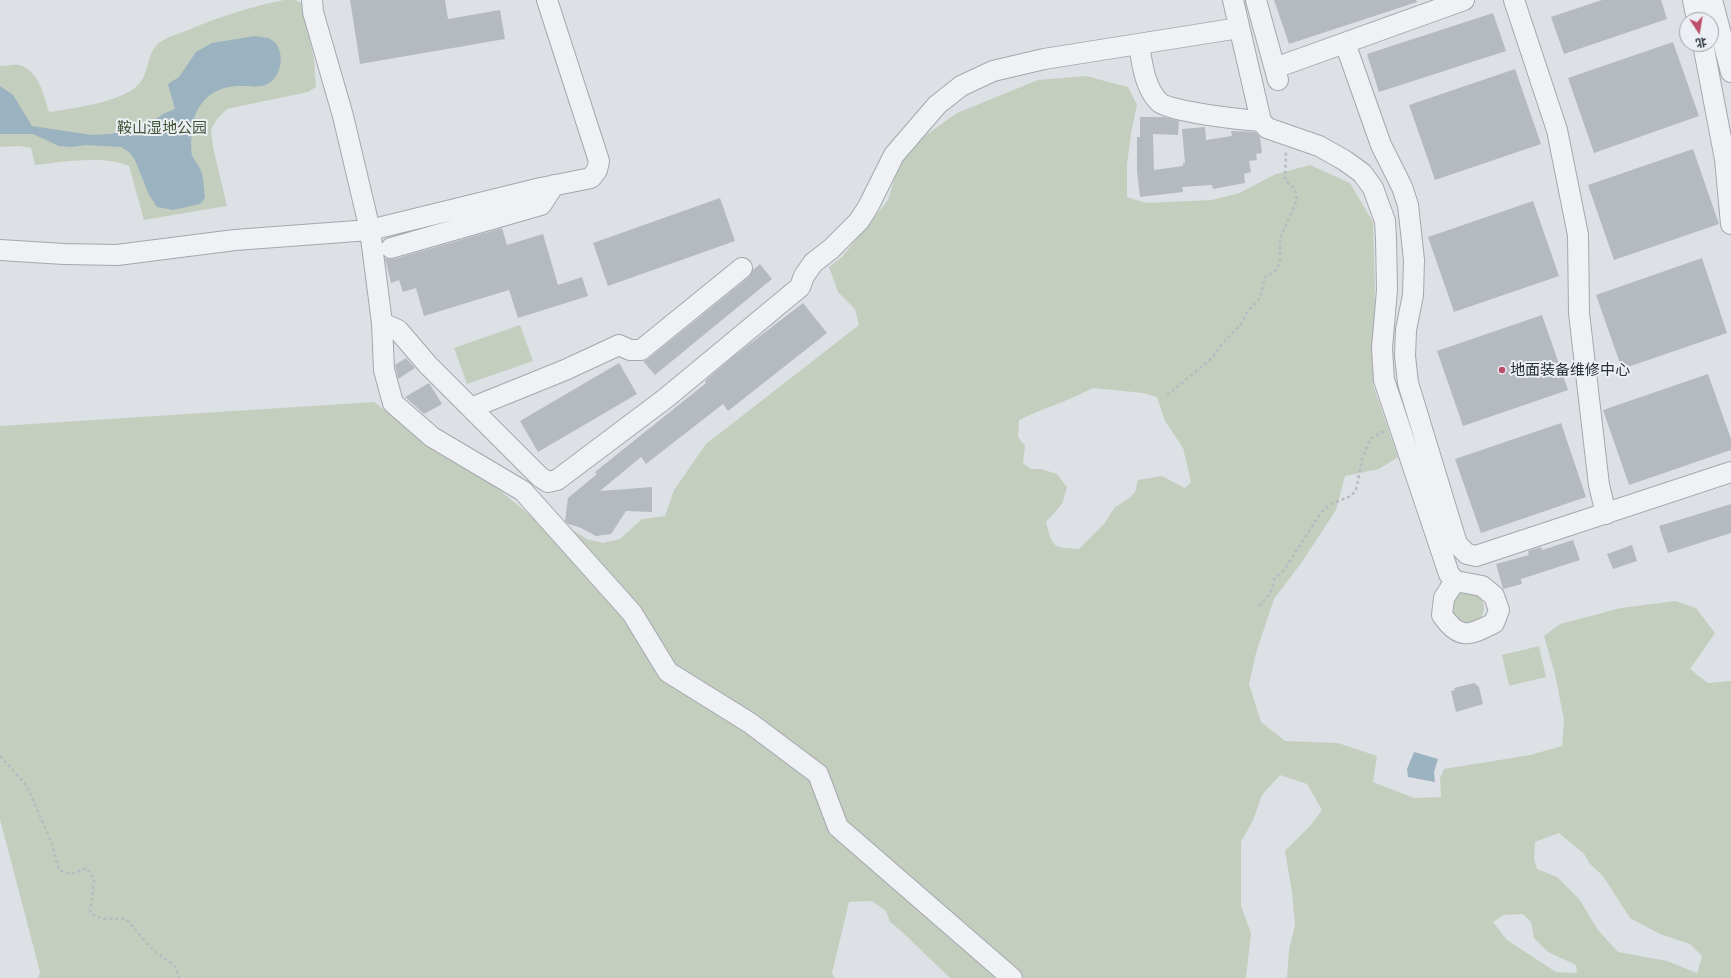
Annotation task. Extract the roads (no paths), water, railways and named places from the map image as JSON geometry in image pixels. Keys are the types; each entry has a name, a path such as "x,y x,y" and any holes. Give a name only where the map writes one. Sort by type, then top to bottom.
{"street":[{"path":"312,0 313,12 343,116 370,230 382,323 384,370 393,403 432,437 523,491 632,613 668,672 750,723 818,774 838,827 1012,978"},
{"path":"0,250 64,254 117,255 235,240 370,230 554,185 592,178 597,170 599,161 547,0"},
{"path":"1233,0 1261,120 1267,128 1319,146 1344,160 1362,173 1373,188 1380,204 1385,222 1386,234 1387,290 1383,322 1382,363 1384,380 1411,457 1448,574 1455,581"},
{"path":"1256,0 1277,74 1345,43 1464,0"},
{"path":"1514,0 1557,130 1578,235 1579,313 1599,485 1606,514"},
{"path":"1693,0 1695,12"},
{"path":"1712,0 1731,72"},
{"path":"382,323 398,330 428,365 540,477 548,482 557,480 666,398 800,287 804,276 813,263 831,250 859,221 868,208 894,155 937,105 961,86 993,71 1044,59 1239,28"},
{"path":"1345,43 1381,145 1402,187 1408,205 1414,260 1413,295 1406,330 1405,356 1408,383 1457,544 1466,554 1476,556 1731,472"},
{"path":"1139,45 1142,67 1152,93 1160,103 1174,108 1234,119 1261,120"},
{"path":"1705,52 1725,159 1731,224"},
{"path":"391,248 541,205 554,185"},
{"path":"471,408 565,370 619,345 630,350 641,350 742,268"}],"water":[{"path":"255,36 270,39 279,48 281,61 280,68 274,79 266,85 235,86 221,89 209,96 200,106 193,122 191,146 192,155 202,174 205,198 200,204 173,210 157,207 149,195 135,160 129,152 121,147 86,145 72,147 59,146 33,134 0,134 0,86 13,95 32,126 92,135 111,134 149,124 163,114 175,109 168,84 179,77 196,52 212,43"},
{"path":"1414,752 1438,759 1434,772 1435,782 1408,777 1407,769"}],"place":[{"name":"地面装备维修中心","path":"1502,370"}],"park label":[{"name":"鞍山湿地公园","path":"162,128"}]}
